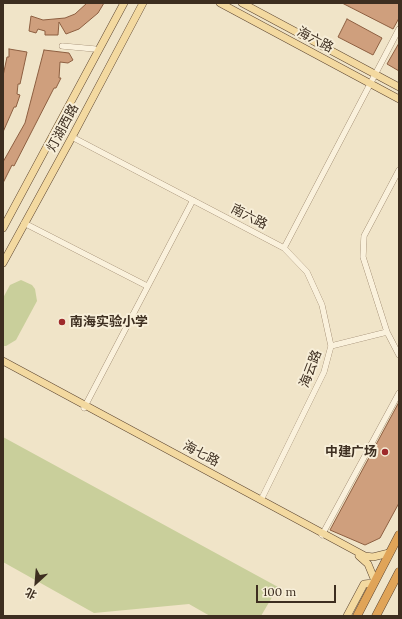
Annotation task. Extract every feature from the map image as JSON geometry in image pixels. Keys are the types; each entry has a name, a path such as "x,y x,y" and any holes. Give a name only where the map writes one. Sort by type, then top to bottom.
{"highway":[{"path":"357,616 399,535"},
{"path":"376,616 398,576"}],"main road":[{"name":"灯湖西路","path":"3,228 124,3"},
{"name":"灯湖西路","path":"3,263 72,137 142,3"},
{"name":"海六路","path":"220,3 399,99"},
{"name":"海六路","path":"242,3 399,88"},
{"name":"海七路","path":"3,361 322,535 365,556 373,557 389,553"},
{"name":"海七路","path":"3,364 261,500 363,558 368,564 374,582"},
{"path":"347,616 364,584 374,582"}],"street":[{"path":"284,248 399,29"},
{"path":"62,46 95,49"},
{"name":"南六路","path":"72,137 284,248"},
{"path":"399,170 364,236 363,257 387,332 399,355"},
{"path":"85,407 193,200"},
{"path":"24,223 147,286"},
{"name":"海云路","path":"261,500 324,372 331,346 322,305 307,272 284,248"},
{"path":"331,346 387,332"},
{"path":"322,535 399,393"}],"green space":[{"path":"21,280 32,285 35,289 37,301 16,340 6,346 3,346 3,298 10,285"},
{"path":"3,437 278,587 261,616 210,616 189,604 94,613 3,562"}],"building":[{"path":"87,3 104,3 98,13 79,29 66,34 59,22 58,35 45,35 45,31 38,29 36,33 29,31 31,16 43,20 65,18 75,14"},
{"path":"342,3 399,3 399,18 393,29"},
{"path":"347,19 382,38 373,55 338,37"},
{"path":"399,43 399,71 387,64"},
{"path":"9,49 27,52 20,84 18,84 17,94 20,95 16,107 14,107 3,132 3,76 7,57 9,57"},
{"path":"44,50 69,53 73,60 68,63 60,62 59,78 61,78 56,88 54,88 14,166 12,165 3,183 3,162 25,123"},
{"name":"中建广场","path":"399,402 399,503 380,538 365,545 330,530"}],"place":[{"name":"南海实验小学","path":"62,322"},
{"name":"中建广场","path":"385,452"}]}
